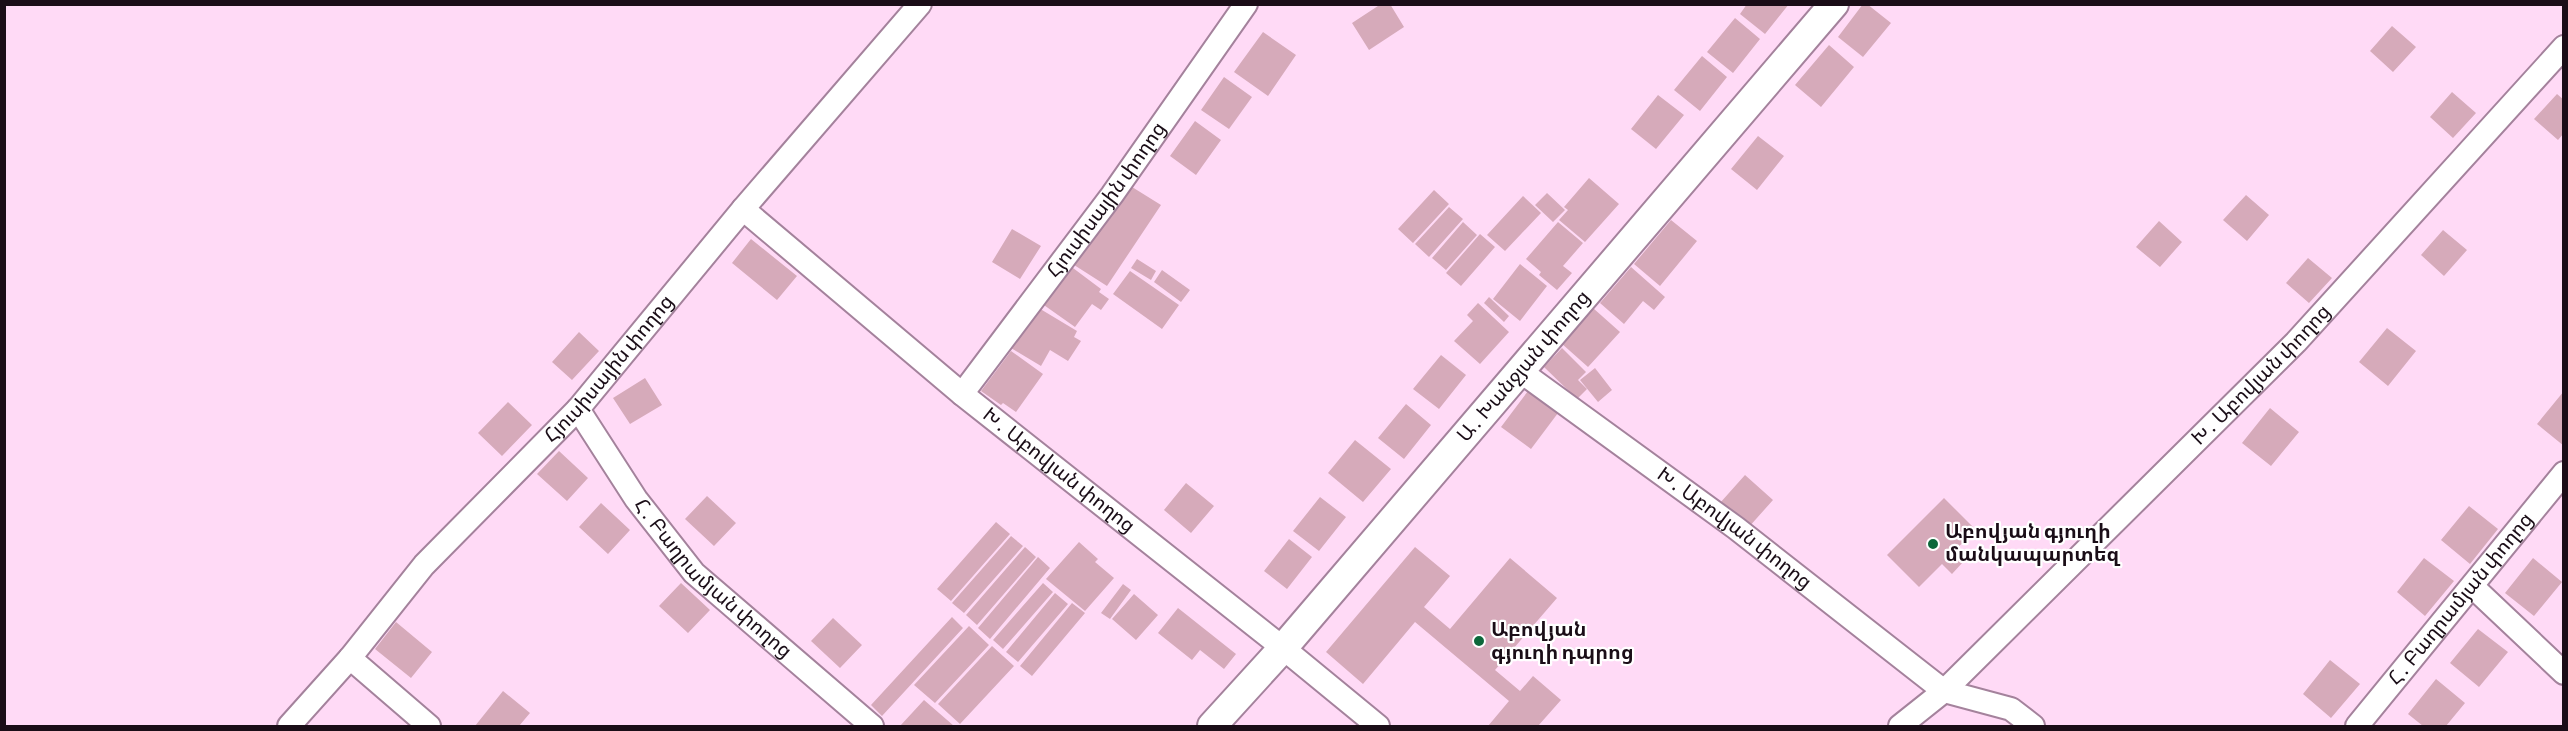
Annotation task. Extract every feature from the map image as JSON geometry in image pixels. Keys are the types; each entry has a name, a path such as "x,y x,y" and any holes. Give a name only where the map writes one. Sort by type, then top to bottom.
{"street":[{"name":"Հյուսիսային փողոց","path":"289,726 350,658 424,565 578,409 743,210 920,4"},
{"name":"Հյուսիսային փողոց","path":"962,394 1112,195 1246,4"},
{"name":"Ա․ Խանջյան փողոց","path":"1212,726 1283,648 1834,4"},
{"name":"Խ․ Աբովյան փողոց","path":"1900,726 1944,691 2296,342 2564,47"},
{"name":"Խ․ Աբովյան փողոց","path":"743,210 962,394 1378,726"},
{"name":"Խ․ Աբովյան փողոց","path":"1520,371 1736,528 1944,691 2011,709 2033,726"},
{"name":"Հ․ Բաղրամյան փողոց","path":"578,409 636,499 694,573 872,726"},
{"name":"Հ․ Բաղրամյան փողոց","path":"2358,726 2564,474"},
{"path":"2473,587 2564,673"},
{"path":"350,658 429,726"}],"building":[{"path":"1381,4 1390,4 1404,27 1369,50 1352,23"},
{"path":"1747,4 1789,4 1765,34 1740,14"},
{"path":"1863,4 1867,4 1891,23 1863,57 1838,37"},
{"path":"1735,18 1760,39 1733,73 1707,52"},
{"path":"2392,26 2416,47 2393,72 2370,51"},
{"path":"1263,32 1296,55 1268,96 1234,72"},
{"path":"1829,45 1854,67 1821,107 1795,85"},
{"path":"1702,56 1727,77 1700,111 1674,90"},
{"path":"1224,77 1252,97 1229,129 1201,110"},
{"path":"2452,92 2476,113 2453,138 2430,117"},
{"path":"2557,94 2564,100 2564,133 2558,140 2534,119"},
{"path":"1658,95 1684,115 1656,149 1631,129"},
{"path":"1195,121 1221,140 1196,175 1170,156"},
{"path":"1758,136 1784,156 1757,190 1731,169"},
{"path":"1589,178 1619,204 1585,242 1559,220 1568,210 1564,207"},
{"path":"1124,182 1161,205 1107,286 1071,263"},
{"path":"1434,190 1449,204 1413,243 1398,229"},
{"path":"1547,193 1565,210 1553,222 1535,205"},
{"path":"2246,195 2269,215 2247,241 2223,220"},
{"path":"1523,196 1541,213 1505,251 1487,235"},
{"path":"1449,207 1463,219 1429,257 1415,244"},
{"path":"1671,220 1697,241 1660,286 1634,264"},
{"path":"2159,221 2182,242 2160,267 2136,247"},
{"path":"1463,222 1477,235 1446,270 1432,258"},
{"path":"1558,222 1583,243 1563,266 1572,273 1557,290 1539,275 1541,272 1526,259"},
{"path":"1012,229 1041,246 1020,279 992,262"},
{"path":"2443,230 2467,250 2444,276 2421,255"},
{"path":"1480,234 1495,247 1461,286 1446,273"},
{"path":"751,239 797,276 777,300 732,263"},
{"path":"2308,258 2332,278 2309,303 2286,283"},
{"path":"1137,259 1156,271 1151,280 1131,268"},
{"path":"1520,264 1547,286 1520,321 1493,299"},
{"path":"1069,265 1101,289 1099,292 1109,299 1101,310 1092,304 1075,327 1041,303"},
{"path":"1631,267 1665,297 1654,310 1643,301 1624,324 1600,303"},
{"path":"1162,270 1190,290 1181,302 1154,282"},
{"path":"1130,271 1179,305 1162,329 1113,294"},
{"path":"1489,297 1509,316 1504,322 1484,303"},
{"path":"1478,303 1509,332 1480,364 1454,341 1473,321 1467,315"},
{"path":"1037,307 1077,331 1074,337 1081,341 1068,361 1050,350 1041,366 1011,348"},
{"path":"1593,308 1620,332 1588,367 1561,343"},
{"path":"2387,328 2416,351 2388,386 2359,362"},
{"path":"579,332 599,351 572,380 552,362"},
{"path":"1562,348 1586,372 1578,380 1587,389 1577,399 1544,367"},
{"path":"1011,351 1043,374 1016,412 981,391"},
{"path":"1441,355 1466,375 1439,409 1413,389"},
{"path":"1595,368 1612,390 1598,402 1580,380"},
{"path":"645,378 662,405 630,424 613,398"},
{"path":"1528,391 1558,413 1531,449 1501,427"},
{"path":"2564,391 2564,446 2537,424"},
{"path":"508,402 532,425 502,456 478,433"},
{"path":"1406,404 1431,425 1404,459 1378,438"},
{"path":"2270,408 2299,432 2271,466 2242,443"},
{"path":"1355,440 1391,469 1363,502 1328,473"},
{"path":"559,451 588,478 567,501 537,474"},
{"path":"1745,475 1773,500 1748,528 1720,503"},
{"path":"1186,483 1214,506 1191,533 1164,510"},
{"path":"707,496 736,523 714,546 685,519"},
{"path":"1320,497 1346,517 1319,551 1293,531"},
{"path":"1944,498 1976,530 1953,552 1963,562 1952,574 1942,564 1919,587 1887,555"},
{"path":"601,503 630,530 608,554 579,527"},
{"path":"2469,506 2498,529 2470,564 2441,540"},
{"path":"996,522 1010,534 951,601 937,589"},
{"path":"1011,536 1023,546 964,613 952,603"},
{"path":"1289,539 1312,557 1287,589 1264,571"},
{"path":"1079,542 1098,559 1095,562 1114,578 1085,611 1046,579"},
{"path":"1025,547 1036,557 977,625 966,615"},
{"name":"Աբովյան գյուղի դպրոց","path":"1415,547 1450,576 1424,607 1450,629 1510,558 1557,598 1495,670 1520,691 1533,676 1561,700 1538,726 1488,726 1509,701 1415,622 1363,684 1326,652"},
{"path":"1038,557 1050,568 990,639 978,628"},
{"path":"2424,558 2454,581 2425,616 2397,592"},
{"path":"2533,558 2562,582 2534,616 2505,593"},
{"path":"681,583 710,610 688,633 659,606"},
{"path":"1043,583 1053,592 1003,649 993,640"},
{"path":"1123,584 1131,590 1110,619 1101,613"},
{"path":"1055,593 1068,604 1018,662 1006,652"},
{"path":"1134,594 1158,615 1136,640 1112,619"},
{"path":"1072,603 1085,613 1032,676 1020,666"},
{"path":"1178,608 1236,654 1224,669 1200,650 1192,660 1158,633"},
{"path":"952,617 963,628 882,716 871,705"},
{"path":"833,618 862,645 840,668 811,641"},
{"path":"396,622 432,652 411,678 375,649"},
{"path":"969,626 989,645 935,703 914,685"},
{"path":"2478,629 2508,652 2479,687 2450,663"},
{"path":"992,646 1014,666 960,724 938,704"},
{"path":"2330,660 2360,684 2331,718 2303,694"},
{"path":"2436,679 2465,703 2446,726 2423,726 2408,714"},
{"path":"503,691 530,713 519,726 475,726"},
{"path":"924,700 954,726 900,726"}],"place":[{"name":"Աբովյան գյուղի մանկապարտեզ","path":"1933,544"},
{"name":"Աբովյան գյուղի դպրոց","path":"1479,641"}]}
